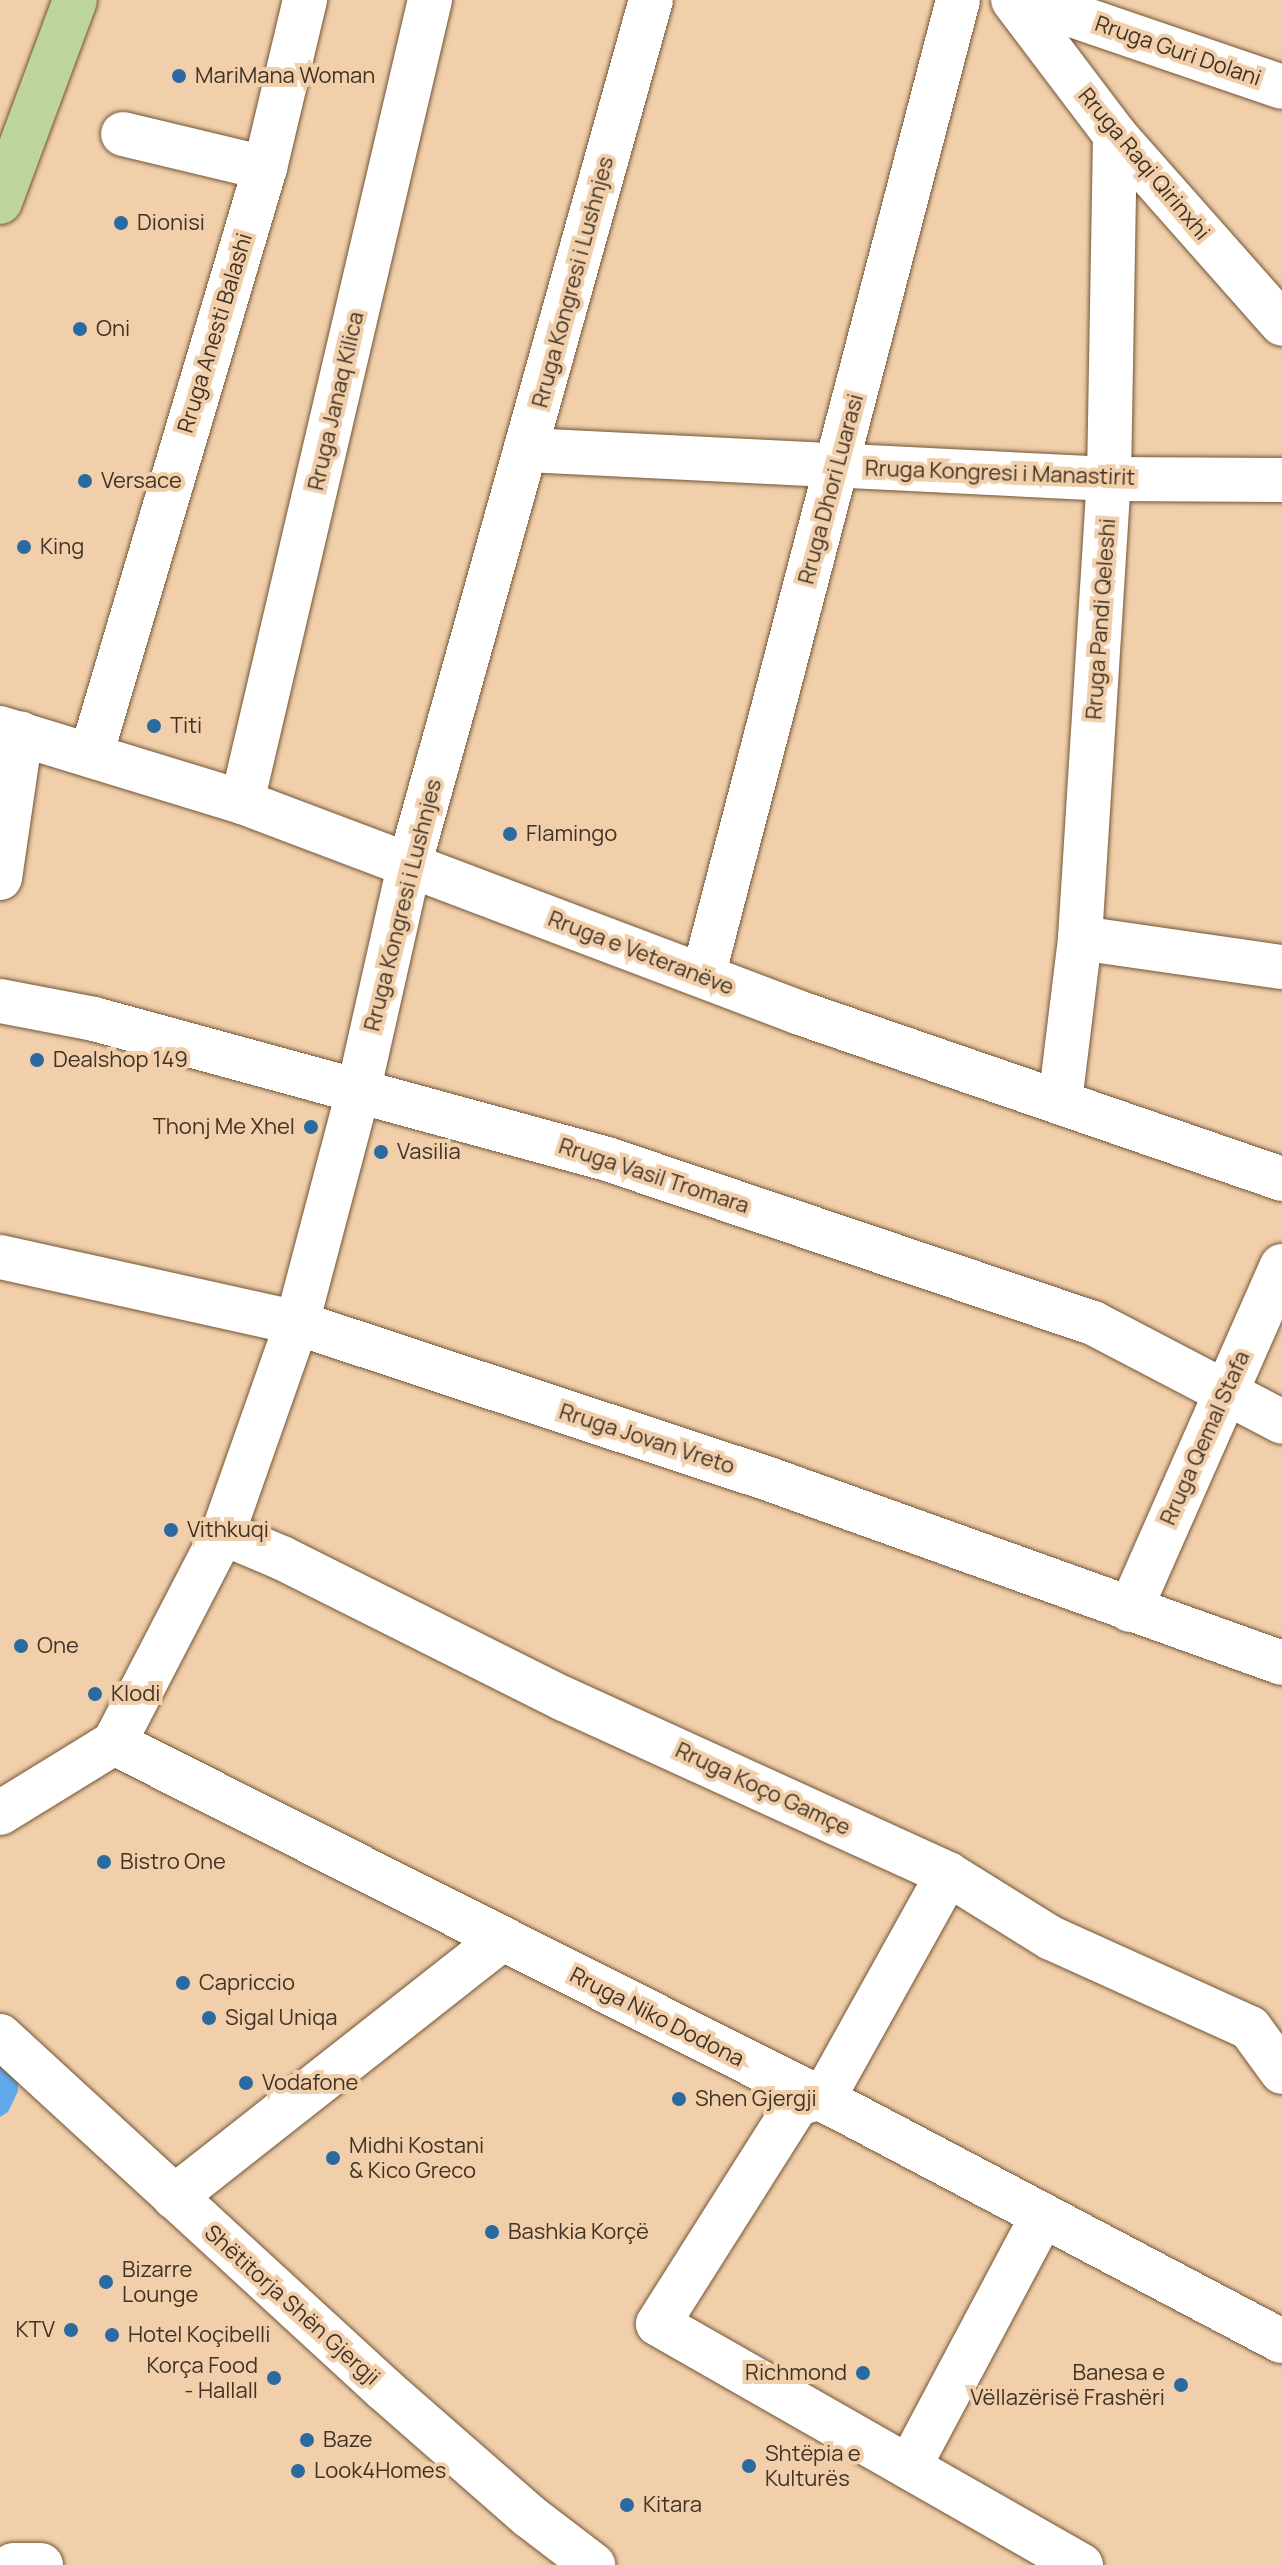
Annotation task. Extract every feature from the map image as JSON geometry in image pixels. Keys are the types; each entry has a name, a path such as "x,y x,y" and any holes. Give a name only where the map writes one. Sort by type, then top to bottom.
{"main road":[{"path":"4,177 75,0"}],"street":[{"name":"Rruga Anesti Balashi","path":"91,755 265,168 305,0"},
{"name":"Rruga Janaq Kilica","path":"242,802 430,0"},
{"name":"Rruga Kongresi i Lushnjes","path":"114,1743 223,1533 297,1323 359,1088 409,866 651,0"},
{"name":"Rruga Dhori Luarasi","path":"709,978 707,961 958,0"},
{"name":"Rruga Raqi Qirinxhi","path":"1013,0 1115,135 1282,324"},
{"name":"Rruga Guri Dolani","path":"1028,0 1282,87"},
{"path":"123,134 265,168"},
{"name":"Rruga Pandi Qeleshi","path":"1060,1102 1080,938 1109,479 1115,135"},
{"name":"Rruga Kongresi i Manastirit","path":"527,450 1109,479 1282,480"},
{"path":"0,878 10,731"},
{"name":"Rruga e Veteranëve","path":"10,731 242,802 800,1013 1282,1179"},
{"path":"1080,938 1282,967"},
{"name":"Rruga Vasil Tromara","path":"0,1001 94,1019 359,1088 607,1159 1093,1323 1282,1422"},
{"name":"Rruga Jovan Vreto","path":"0,1257 297,1323 766,1478 1282,1663"},
{"name":"Rruga Qemal Stafa","path":"1130,1610 1282,1266"},
{"name":"Rruga Koço Gamçe","path":"223,1533 282,1558 564,1699 948,1874 1051,1938 1250,2028 1281,2069"},
{"path":"0,1813 114,1743"},
{"name":"Rruga Niko Dodona","path":"114,1743 818,2098 1282,2341"},
{"path":"948,1874 833,2081 818,2098 797,2104 658,2324 1081,2565"},
{"path":"174,2197 502,1939"},
{"name":"Shëtitorja Shën Gjergji","path":"0,2036 392,2396 529,2516 593,2565"},
{"path":"909,2467 1043,2215"},
{"path":"13,2565 41,2565"}],"water":[{"path":"0,2057 18,2080 18,2091 8,2112 0,2117"}],"place":[{"name":"MariMana Woman","path":"179,76"},
{"name":"Dionisi","path":"121,223"},
{"name":"Oni","path":"80,329"},
{"name":"Versace","path":"85,481"},
{"name":"King","path":"24,547"},
{"name":"Titi","path":"154,726"},
{"name":"Flamingo","path":"510,834"},
{"name":"Dealshop 149","path":"37,1060"},
{"name":"Thonj Me Xhel","path":"311,1127"},
{"name":"Vasilia","path":"381,1152"},
{"name":"Vithkuqi","path":"171,1530"},
{"name":"One","path":"21,1646"},
{"name":"Klodi","path":"95,1694"},
{"name":"Bistro One","path":"104,1862"},
{"name":"Capriccio","path":"183,1983"},
{"name":"Sigal Uniqa","path":"209,2018"},
{"name":"Vodafone","path":"246,2083"},
{"name":"Shen Gjergji","path":"679,2099"},
{"name":"Midhi Kostani & Kico Greco","path":"333,2158"},
{"name":"Bashkia Korçë","path":"492,2232"},
{"name":"Bizarre Lounge","path":"106,2282"},
{"name":"KTV","path":"71,2330"},
{"name":"Hotel Koçibelli","path":"112,2335"},
{"name":"Richmond","path":"863,2373"},
{"name":"Korça Food - Hallall","path":"274,2378"},
{"name":"Banesa e Vëllazërisë Frashëri","path":"1181,2385"},
{"name":"Baze","path":"307,2440"},
{"name":"Shtëpia e Kulturës","path":"749,2466"},
{"name":"Look4Homes","path":"298,2471"},
{"name":"Kitara","path":"627,2505"}]}
